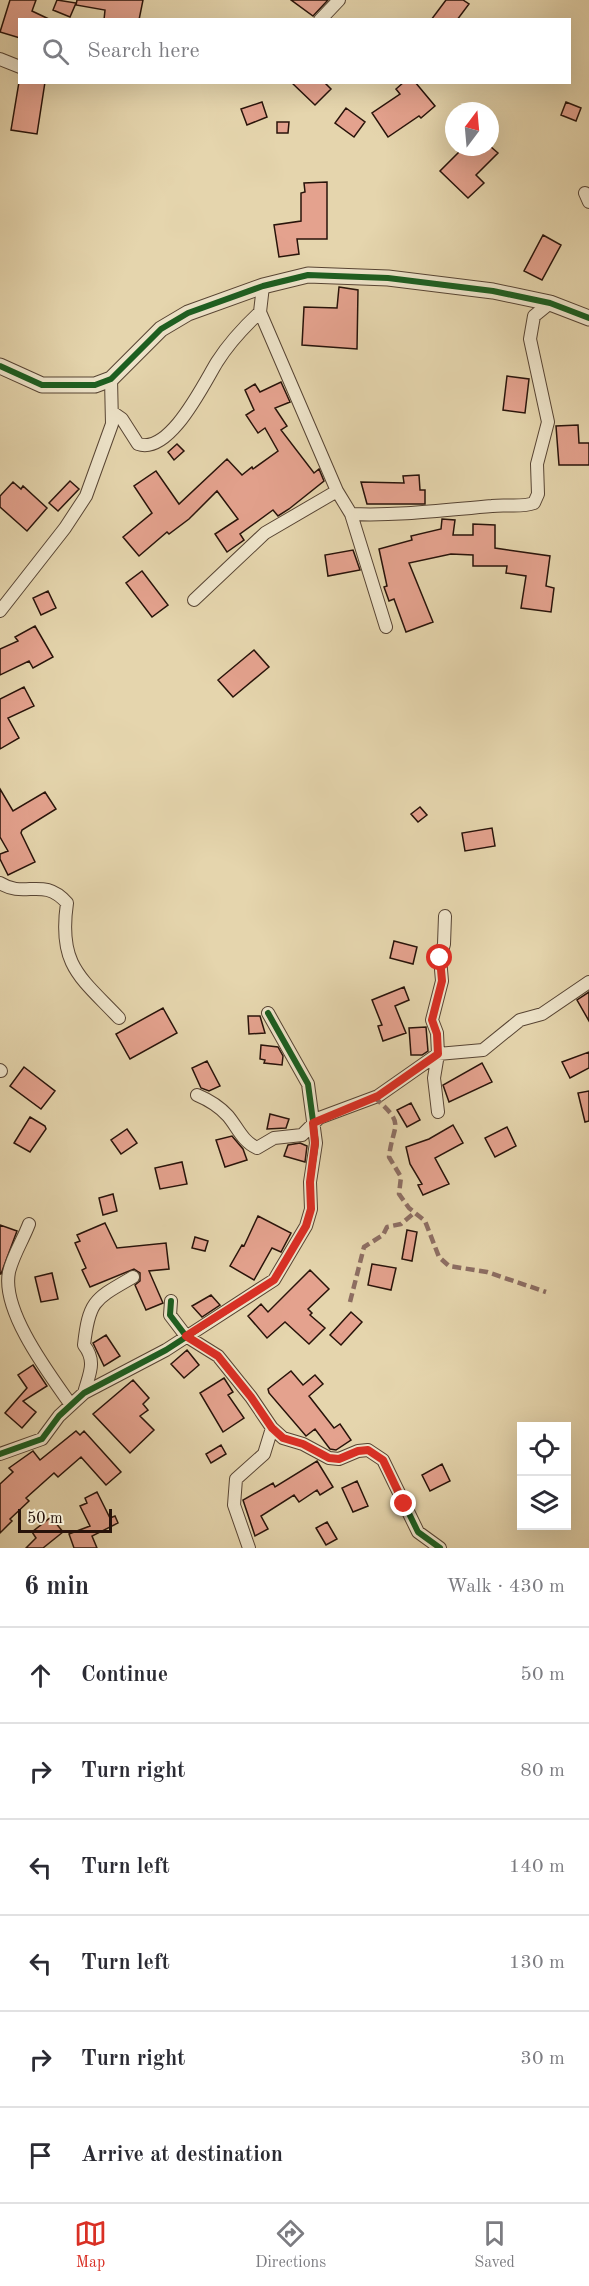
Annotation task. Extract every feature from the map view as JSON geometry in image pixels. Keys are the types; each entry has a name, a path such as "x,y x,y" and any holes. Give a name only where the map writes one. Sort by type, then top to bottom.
{"street":[{"path":"322,18 339,0"},
{"path":"0,59 18,66"},
{"path":"0,366 42,385 95,385 111,379 161,329 188,313 263,286 308,275 388,278 494,291 550,303 589,318"},
{"path":"263,286 260,312 337,491 351,514 386,627"},
{"path":"351,514 396,516 496,505 523,507 534,503 538,494 537,464 548,422 530,339 534,316 550,303"},
{"path":"112,412 122,420 138,444 152,445 174,428 196,400 218,361 242,330 260,312"},
{"path":"0,611 65,528 86,496 107,442 112,412 111,379"},
{"path":"194,600 265,533 337,491"},
{"path":"0,883 20,890 36,888 57,892 67,903 63,936 67,955 86,985 119,1018"},
{"path":"438,1112 434,1078 438,1054 437,1034 432,1020 442,981 440,958 444,944 445,916"},
{"path":"197,1095 212,1101 224,1111 248,1144 257,1148 273,1138 302,1135 313,1123 378,1096 438,1054 483,1050 520,1020 542,1014 589,982"},
{"path":"0,1454 42,1438 84,1393 186,1336 274,1280 306,1226 311,1209 310,1182 315,1143 308,1084 268,1013"},
{"path":"29,1224 9,1274 12,1296 27,1338 71,1405"},
{"path":"84,1393 93,1366 91,1354 84,1345 88,1313 102,1296 133,1277"},
{"path":"171,1301 170,1315 186,1336 218,1356 251,1397 272,1428 283,1438 303,1444 329,1458 339,1459 358,1451 368,1450 383,1460 418,1532 440,1548"},
{"path":"249,1548 234,1505 236,1479 264,1454 272,1428"}],"building":[{"path":"10,0 36,0 32,11 47,18 18,18 18,37 0,32"},
{"path":"57,0 76,3 70,17 53,10"},
{"path":"77,0 143,0 139,18 104,18 105,10 76,5"},
{"path":"291,0 328,0 313,16"},
{"path":"446,0 463,0 469,4 458,18 432,18"},
{"path":"19,84 45,84 37,134 11,130"},
{"path":"293,84 326,84 331,89 315,105"},
{"path":"402,84 417,84 435,106 421,118 419,116 388,137 372,113 400,94 396,89"},
{"path":"262,102 267,117 247,125 241,109"},
{"path":"566,102 581,108 576,121 561,115"},
{"path":"346,108 365,122 354,137 335,123"},
{"path":"277,122 289,122 288,133 277,133"},
{"path":"455,156 495,156 476,175 484,183 468,198 440,171"},
{"path":"327,182 327,239 297,239 299,254 279,257 274,225 301,221 301,193 305,192 304,183"},
{"path":"543,235 561,245 542,280 524,271"},
{"path":"339,287 358,290 357,349 302,345 304,307 337,308"},
{"path":"507,376 529,379 525,413 503,410"},
{"path":"281,382 290,402 275,408 287,426 281,430 314,473 319,469 324,481 278,516 273,510 240,534 244,540 227,552 215,534 238,519 217,491 189,519 169,534 167,532 139,556 123,537 152,513 134,486 156,471 179,504 227,459 242,475 252,467 253,469 278,451 265,428 258,433 246,415 254,410 245,390 255,384 260,392"},
{"path":"578,425 579,443 589,443 589,465 559,465 556,426"},
{"path":"177,444 184,451 174,460 168,452"},
{"path":"419,475 420,490 425,490 425,504 367,504 361,482 404,483 403,476"},
{"path":"70,481 79,489 58,511 49,503"},
{"path":"13,482 21,489 23,486 47,508 27,531 0,507 0,496"},
{"path":"442,519 455,520 453,535 473,535 473,524 495,525 495,548 550,556 546,586 554,588 551,612 521,608 526,576 506,573 507,566 473,566 473,555 451,554 409,563 433,622 406,632 394,599 389,601 384,587 387,586 379,549 412,540 411,536 441,529"},
{"path":"353,550 360,570 328,576 325,555"},
{"path":"142,571 168,605 152,617 126,583"},
{"path":"48,591 56,608 41,615 33,598"},
{"path":"35,626 53,657 33,668 29,661 0,675 0,649 18,641 15,637"},
{"path":"254,650 269,667 233,697 218,680"},
{"path":"24,687 34,706 8,718 19,738 0,749 0,699"},
{"path":"0,789 13,811 45,792 56,809 22,830 21,833 35,862 8,875 0,859 0,854 8,851 0,837"},
{"path":"420,807 427,815 418,822 411,814"},
{"path":"492,828 495,846 465,851 462,833"},
{"path":"394,941 417,947 413,964 390,958"},
{"path":"404,987 409,1000 395,1006 406,1033 383,1041 378,1026 382,1025 372,1000"},
{"path":"589,992 589,1021 577,1000"},
{"path":"163,1008 177,1033 130,1059 116,1034"},
{"path":"248,1016 260,1016 265,1033 249,1034"},
{"path":"426,1027 428,1051 422,1055 411,1055 409,1028"},
{"path":"261,1045 278,1047 283,1056 282,1065 264,1063 265,1060 260,1059"},
{"path":"589,1052 589,1068 570,1078 562,1062"},
{"path":"207,1061 220,1086 209,1091 201,1088 192,1068"},
{"path":"482,1063 492,1082 449,1102 443,1085"},
{"path":"24,1067 55,1091 41,1109 10,1086"},
{"path":"589,1091 589,1121 585,1122 578,1093"},
{"path":"411,1103 420,1120 407,1127 397,1110"},
{"path":"270,1114 289,1119 286,1128 267,1129"},
{"path":"30,1117 46,1129 30,1152 14,1143"},
{"path":"453,1125 463,1143 435,1158 449,1184 423,1195 418,1185 422,1184 410,1164 406,1147 429,1139"},
{"path":"507,1127 516,1146 495,1157 485,1138"},
{"path":"127,1129 137,1143 121,1154 111,1140"},
{"path":"232,1136 243,1149 247,1160 225,1167 216,1140"},
{"path":"300,1143 307,1146 305,1162 284,1156 288,1145"},
{"path":"182,1162 187,1184 160,1189 155,1168"},
{"path":"113,1194 117,1211 103,1215 99,1198"},
{"path":"258,1216 291,1233 281,1252 272,1248 254,1280 230,1266 242,1245 244,1246"},
{"path":"105,1223 117,1248 166,1243 169,1269 149,1271 163,1303 146,1310 135,1285 140,1281 140,1273 134,1269 90,1287 82,1270 86,1268 75,1243 80,1241 77,1235"},
{"path":"0,1225 17,1231 1,1274 0,1274"},
{"path":"407,1230 417,1232 412,1261 402,1259"},
{"path":"195,1237 208,1241 205,1251 192,1248"},
{"path":"372,1264 396,1268 391,1290 368,1285"},
{"path":"310,1270 329,1289 308,1309 312,1313 310,1315 325,1328 309,1344 285,1322 267,1338 248,1316 261,1304 268,1312"},
{"path":"52,1273 58,1299 41,1302 35,1277"},
{"path":"211,1295 220,1305 202,1317 192,1306"},
{"path":"351,1312 362,1322 341,1345 330,1335"},
{"path":"106,1335 120,1356 104,1366 93,1343"},
{"path":"187,1350 199,1365 184,1378 171,1364"},
{"path":"33,1365 47,1386 23,1401 36,1412 22,1428 5,1413 27,1388 18,1375"},
{"path":"291,1371 303,1385 315,1375 323,1384 309,1396 334,1428 340,1424 351,1440 336,1450 330,1449 315,1429 306,1436 268,1389"},
{"path":"224,1378 233,1392 228,1395 244,1418 223,1432 200,1393"},
{"path":"133,1380 149,1398 143,1404 148,1410 140,1416 154,1430 130,1453 93,1414"},
{"path":"76,1431 80,1435 84,1431 121,1472 106,1485 81,1457 58,1477 54,1473 26,1498 29,1501 10,1519 12,1521 0,1533 0,1484 13,1472 9,1468 33,1451 40,1460"},
{"path":"221,1445 226,1454 211,1463 206,1454"},
{"path":"317,1461 333,1487 320,1495 317,1490 299,1502 294,1495 261,1516 268,1529 255,1536 243,1500 273,1483 275,1487"},
{"path":"442,1464 450,1481 430,1491 422,1475"},
{"path":"357,1481 368,1506 353,1512 342,1488"},
{"path":"97,1492 110,1518 115,1516 118,1523 92,1536 97,1548 74,1548 69,1534 90,1526 80,1506 87,1503 85,1498"},
{"path":"51,1517 63,1532 43,1548 26,1548 36,1538 32,1532"},
{"path":"327,1522 337,1539 326,1545 316,1528"}],"marked path":[{"path":"374,1097 394,1120 395,1130 389,1157 401,1177 399,1194 409,1208 425,1221 439,1257 449,1266 487,1272 546,1292"},
{"path":"350,1302 364,1247 383,1235 387,1227 401,1224 414,1213"}],"cycle path":[{"path":"0,366 42,385 95,385 111,379 161,329 188,313 263,286 308,275 388,278 493,291 550,303 589,318"},
{"path":"0,1454 42,1439 59,1416 84,1393 166,1350 274,1280 306,1226 311,1209 310,1182 316,1143 308,1084 268,1013"},
{"path":"171,1301 170,1315 186,1336 218,1356 251,1397 272,1428 283,1438 303,1444 329,1458 339,1459 358,1451 368,1450 383,1460 418,1532 440,1548"}],"route":[{"path":"404,1504 383,1460 368,1450 358,1451 339,1459 329,1458 303,1444 283,1438 272,1428 251,1397 230,1374 218,1356 186,1336 274,1280 286,1260 306,1226 311,1209 310,1182 315,1143 313,1123 319,1118 378,1096 438,1054 437,1034 432,1020 442,981 440,958"}]}
